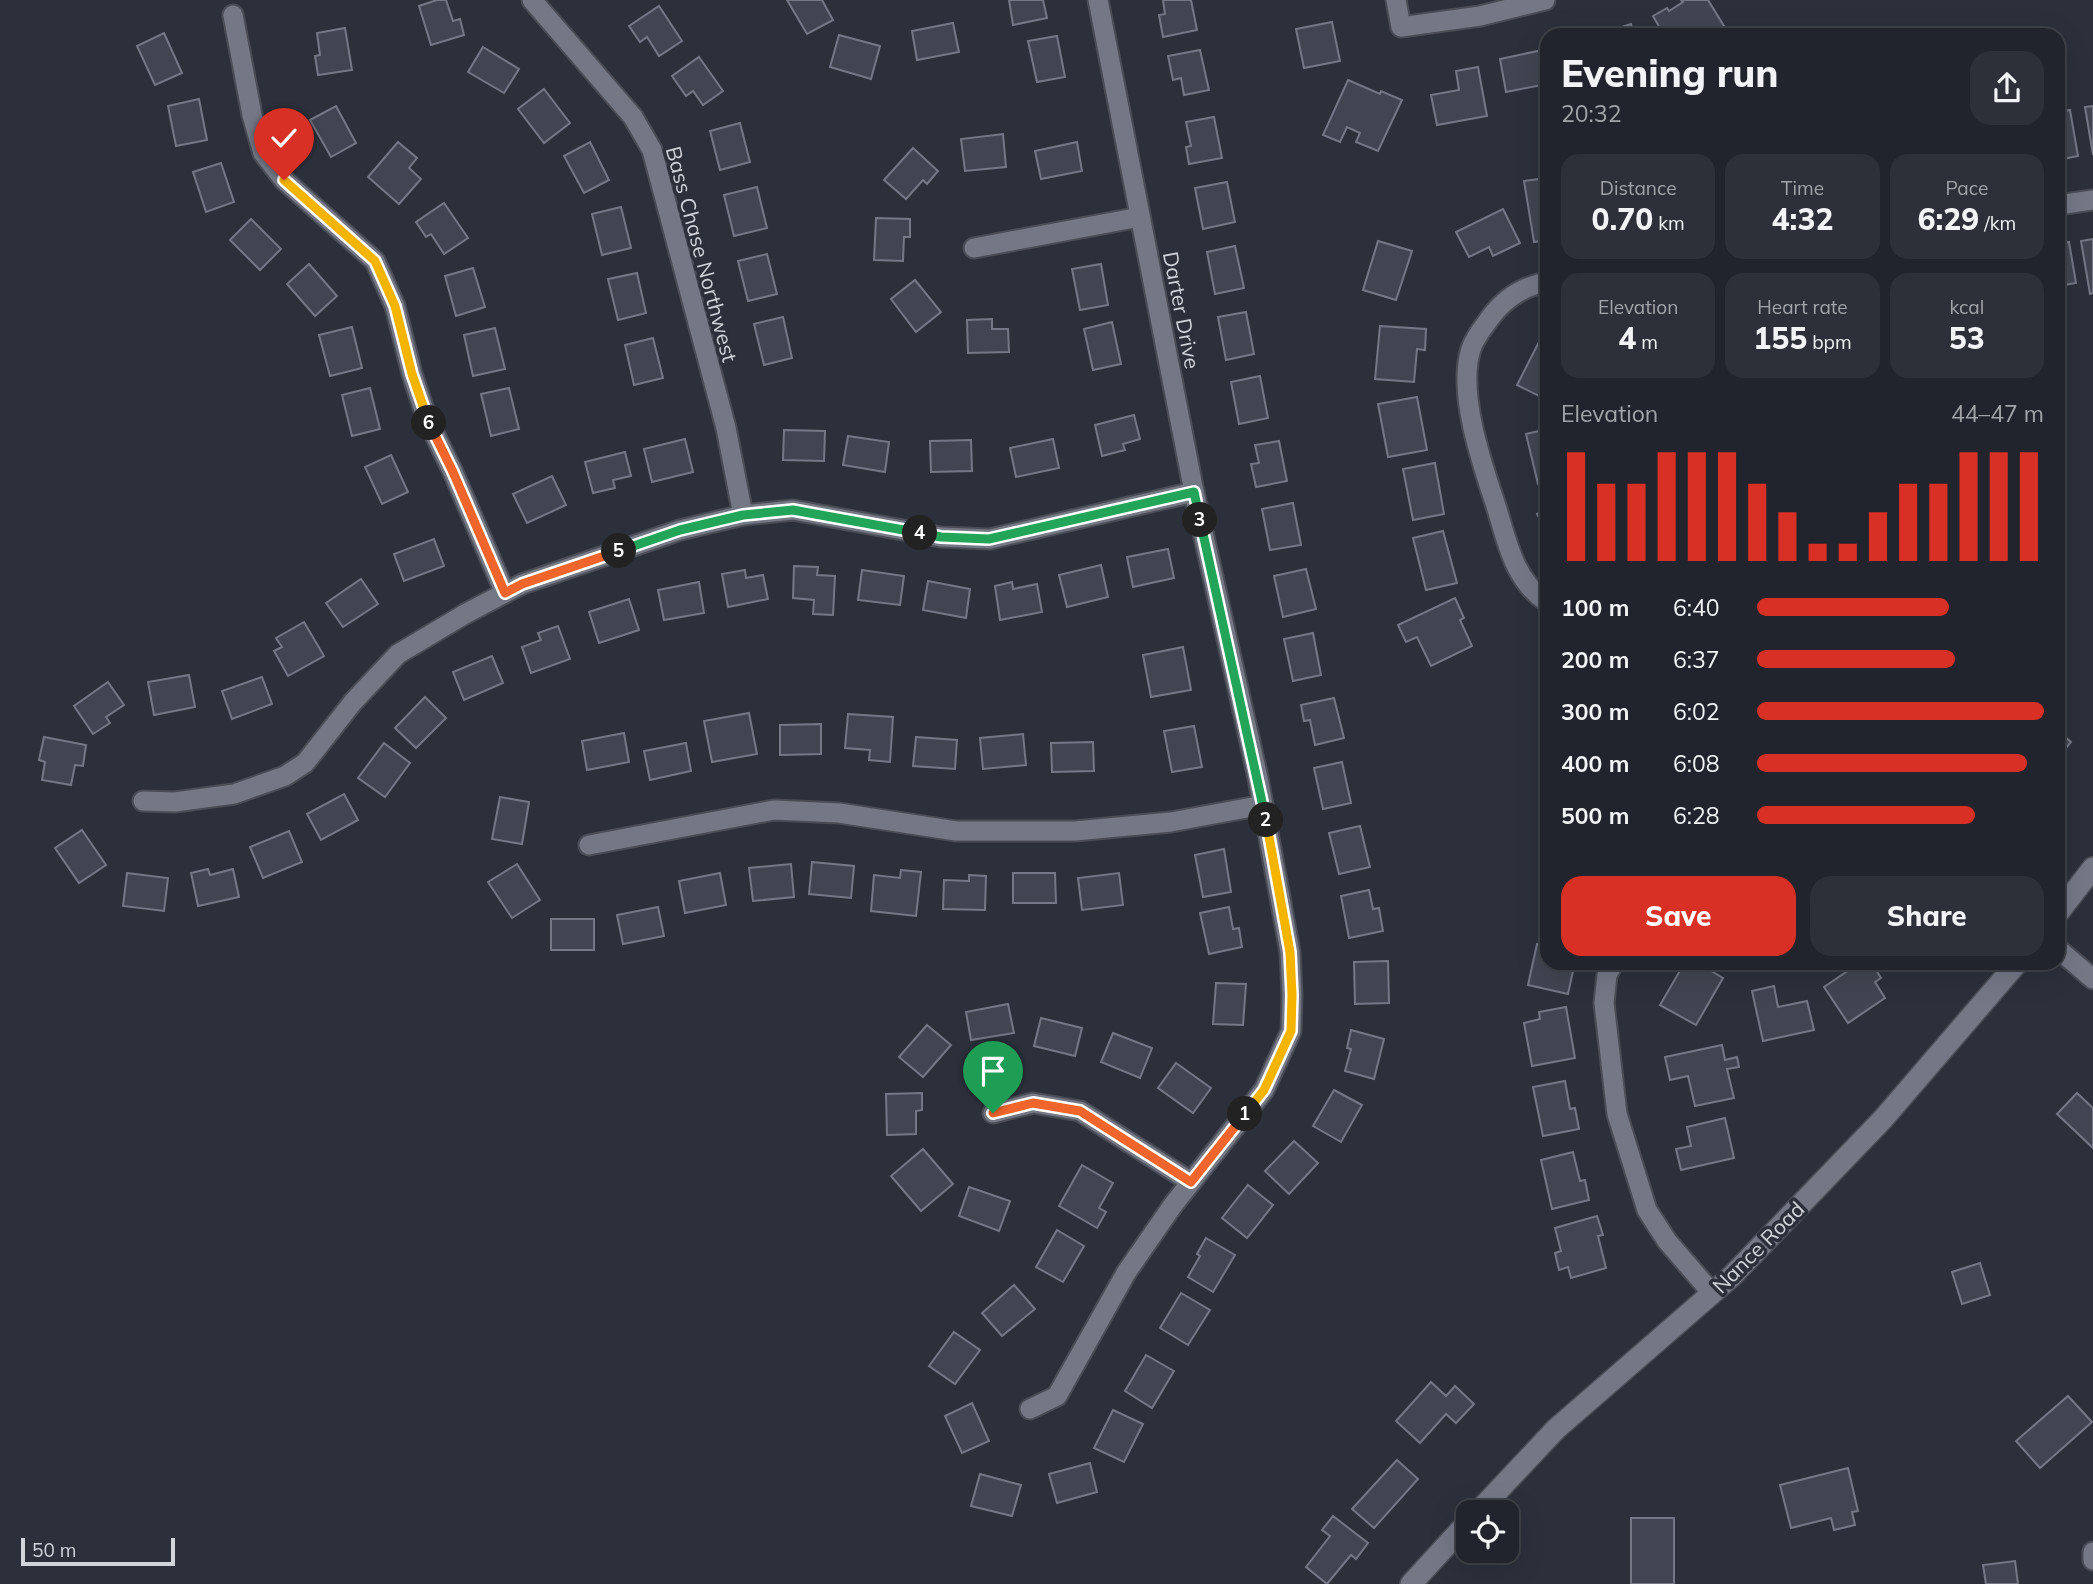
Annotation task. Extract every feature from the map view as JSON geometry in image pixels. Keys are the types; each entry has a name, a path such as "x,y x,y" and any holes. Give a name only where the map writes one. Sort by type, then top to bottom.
{"street":[{"name":"Bass Chase Northwest","path":"532,0 633,117 652,150 726,428 743,515"},
{"name":"Darter Drive","path":"1030,1409 1056,1396 1126,1273 1191,1182 1264,1090 1291,1031 1290,952 1263,805 1194,492 1098,0"},
{"path":"1396,0 1401,27 1480,16 1545,0"},
{"path":"233,15 263,153 284,180 375,261 395,306 412,374 427,419 505,593"},
{"path":"2065,204 2093,200"},
{"path":"974,248 1140,217"},
{"path":"1540,283 1529,285 1498,307 1476,337 1470,352 1467,393 1479,456 1517,571 1540,598"},
{"path":"143,802 175,802 234,794 285,776 305,763 353,702 398,654 522,584 680,530 743,515 793,510 941,537 989,539 1194,492"},
{"path":"589,845 774,810 839,813 956,831 1062,831 1171,822 1263,805"},
{"path":"2065,905 2093,868"},
{"path":"2065,955 2093,979"},
{"path":"1610,970 1604,1003 1617,1114 1647,1210 1667,1241 1712,1293"},
{"name":"Nance Road","path":"1489,1500 1556,1429 1732,1276 1883,1119 2011,970"},
{"path":"993,1113 1033,1103 1080,1111 1191,1182"},
{"path":"1411,1584 1456,1535"},
{"path":"2093,1552 2093,1560"}],"building":[{"path":"446,0 453,21 460,19 464,35 431,45 419,6"},
{"path":"787,0 822,0 833,20 807,34"},
{"path":"1009,0 1043,0 1047,18 1013,25"},
{"path":"1163,0 1191,0 1197,30 1163,37 1159,15 1165,14"},
{"path":"1681,0 1708,0 1724,26 1660,28 1653,16 1667,8 1669,11 1683,2"},
{"path":"659,6 682,41 659,56 647,37 640,42 629,26"},
{"path":"1332,22 1340,61 1304,68 1296,29"},
{"path":"953,23 959,52 917,60 912,31"},
{"path":"345,28 352,70 318,75 315,56 320,55 317,33"},
{"path":"164,33 182,73 155,85 137,46"},
{"path":"839,35 880,46 871,79 830,67"},
{"path":"1057,36 1065,77 1037,82 1028,41"},
{"path":"483,47 519,69 504,93 468,72"},
{"path":"1200,50 1209,90 1184,95 1181,78 1173,80 1168,56"},
{"path":"1540,50 1540,85 1506,92 1500,59"},
{"path":"699,57 723,91 703,105 693,91 686,96 672,76"},
{"path":"1478,67 1487,116 1437,125 1431,95 1459,90 1456,71"},
{"path":"1348,80 1402,100 1378,151 1356,142 1360,133 1347,127 1340,142 1323,135"},
{"path":"544,89 570,123 544,143 518,109"},
{"path":"199,99 207,140 176,146 168,106"},
{"path":"336,106 356,143 331,157 310,120"},
{"path":"2093,106 2093,155 2085,107"},
{"path":"2070,110 2078,156 2065,159 2065,111"},
{"path":"1214,117 1222,158 1189,164 1186,147 1191,146 1186,122"},
{"path":"740,123 750,162 720,170 710,131"},
{"path":"1003,134 1006,167 965,171 961,139"},
{"path":"398,142 417,158 409,168 421,179 399,204 368,177"},
{"path":"590,142 609,180 584,193 564,156"},
{"path":"1077,142 1082,171 1041,179 1035,151"},
{"path":"913,148 938,171 927,184 923,180 906,199 884,180"},
{"path":"221,163 234,202 206,212 193,172"},
{"path":"1540,179 1540,241 1534,242 1524,181"},
{"path":"1227,182 1235,222 1203,229 1195,188"},
{"path":"757,187 767,228 734,236 724,195"},
{"path":"444,203 468,238 444,254 431,234 426,237 416,222"},
{"path":"621,207 631,248 602,255 592,214"},
{"path":"1503,209 1520,243 1493,256 1489,247 1469,257 1456,232"},
{"path":"876,218 910,219 910,237 904,237 903,261 874,260"},
{"path":"251,219 281,249 260,270 230,240"},
{"path":"2093,239 2093,293 2090,294 2081,241"},
{"path":"1378,241 1412,251 1396,300 1363,290"},
{"path":"2069,242 2076,283 2065,285 2065,243"},
{"path":"1235,246 1244,288 1215,294 1207,252"},
{"path":"767,254 777,294 748,301 738,261"},
{"path":"309,264 337,296 315,316 287,284"},
{"path":"1101,264 1108,305 1080,310 1072,269"},
{"path":"473,268 485,307 456,316 445,276"},
{"path":"637,273 646,313 618,320 608,279"},
{"path":"915,280 941,312 916,332 891,299"},
{"path":"1246,312 1254,354 1226,360 1218,317"},
{"path":"783,317 792,358 764,365 754,324"},
{"path":"992,319 992,329 1008,329 1009,352 968,353 967,320"},
{"path":"1112,322 1121,364 1093,370 1084,329"},
{"path":"1380,326 1426,329 1425,350 1417,349 1414,382 1375,379"},
{"path":"352,327 362,368 330,376 319,335"},
{"path":"495,328 505,369 473,376 464,335"},
{"path":"653,338 663,378 634,385 625,345"},
{"path":"1540,340 1540,396 1517,385"},
{"path":"1260,376 1268,418 1239,424 1231,382"},
{"path":"370,388 380,429 352,436 342,395"},
{"path":"509,388 519,429 491,436 481,394"},
{"path":"1417,397 1427,450 1388,457 1378,404"},
{"path":"1134,415 1140,439 1123,444 1125,450 1102,456 1095,425"},
{"path":"784,430 825,431 824,461 783,460"},
{"path":"1540,431 1540,484 1538,484 1526,434"},
{"path":"848,436 889,442 885,472 843,465"},
{"path":"685,439 693,472 652,482 644,449"},
{"path":"1053,439 1059,468 1016,477 1010,448"},
{"path":"971,440 972,471 931,472 930,441"},
{"path":"1279,441 1287,481 1256,487 1251,464 1259,463 1255,445"},
{"path":"625,452 631,476 613,480 615,488 593,493 585,462"},
{"path":"391,455 408,492 382,504 365,467"},
{"path":"1435,463 1444,514 1413,520 1403,469"},
{"path":"552,476 566,505 527,523 513,494"},
{"path":"1293,503 1301,545 1270,550 1262,509"},
{"path":"1443,531 1457,583 1426,590 1413,538"},
{"path":"434,539 444,566 404,581 394,554"},
{"path":"1168,549 1174,578 1133,587 1127,557"},
{"path":"1101,565 1108,597 1067,607 1059,575"},
{"path":"794,566 818,567 817,575 835,576 833,615 813,614 814,600 793,598"},
{"path":"1306,569 1316,609 1283,617 1274,576"},
{"path":"745,570 746,578 763,575 768,599 728,607 722,574"},
{"path":"862,570 904,576 900,605 858,600"},
{"path":"361,579 378,604 343,627 326,603"},
{"path":"928,581 970,589 966,618 923,610"},
{"path":"699,582 704,613 664,620 658,590"},
{"path":"1012,582 1013,589 1037,584 1042,612 1000,620 995,586"},
{"path":"1455,598 1464,618 1460,620 1472,646 1431,666 1417,637 1406,642 1398,625"},
{"path":"629,599 639,630 599,643 589,612"},
{"path":"304,622 324,656 288,676 274,651 282,647 276,638"},
{"path":"558,626 570,659 531,673 522,647 541,640 538,633"},
{"path":"1313,633 1321,675 1293,681 1284,639"},
{"path":"1183,647 1191,690 1151,697 1143,655"},
{"path":"492,656 503,683 464,700 453,672"},
{"path":"189,675 195,707 154,715 148,682"},
{"path":"262,677 272,704 232,719 222,691"},
{"path":"108,682 124,705 106,717 110,723 93,734 74,706"},
{"path":"425,697 446,718 416,748 395,728"},
{"path":"1334,698 1344,738 1315,745 1310,720 1304,721 1301,705"},
{"path":"749,713 757,754 712,762 704,721"},
{"path":"848,714 893,717 890,762 869,760 870,750 845,748"},
{"path":"821,724 821,754 780,755 780,725"},
{"path":"1194,726 1202,767 1172,772 1164,731"},
{"path":"624,733 629,762 587,770 582,741"},
{"path":"1023,734 1026,765 983,769 980,738"},
{"path":"44,737 86,745 83,766 75,765 71,785 42,780 45,762 39,760"},
{"path":"916,737 957,740 955,769 913,766"},
{"path":"2065,737 2071,742 2065,749"},
{"path":"1093,742 1094,771 1052,772 1051,743"},
{"path":"384,743 410,763 385,797 358,778"},
{"path":"686,743 691,771 650,780 644,751"},
{"path":"1342,762 1351,803 1323,809 1314,768"},
{"path":"344,794 358,820 321,840 307,814"},
{"path":"500,797 529,802 522,844 492,839"},
{"path":"1360,826 1370,867 1339,874 1329,833"},
{"path":"82,830 106,865 79,883 55,848"},
{"path":"289,831 302,862 263,878 250,847"},
{"path":"1224,849 1231,892 1203,897 1195,855"},
{"path":"812,862 854,866 851,898 809,894"},
{"path":"517,864 540,900 512,918 488,882"},
{"path":"791,864 794,897 753,901 749,868"},
{"path":"208,869 210,875 233,869 239,897 198,906 191,873"},
{"path":"901,870 921,872 916,916 871,911 874,875 900,878"},
{"path":"127,873 168,878 164,911 123,906"},
{"path":"720,873 726,905 685,913 679,881"},
{"path":"1013,873 1055,873 1056,903 1013,903"},
{"path":"1119,873 1123,905 1082,910 1078,878"},
{"path":"969,875 986,876 985,910 943,909 944,880 969,881"},
{"path":"1369,890 1373,909 1379,908 1383,931 1349,938 1341,896"},
{"path":"658,907 664,936 623,944 617,915"},
{"path":"1229,907 1233,929 1239,928 1242,947 1209,954 1200,913"},
{"path":"551,919 594,919 594,950 551,950"},
{"path":"1537,944 1540,945 1540,970 1573,970 1568,994 1528,985"},
{"path":"1388,961 1389,1003 1355,1004 1354,962"},
{"path":"1680,970 1710,970 1723,978 1696,1025 1660,1005"},
{"path":"1849,970 1876,970 1881,978 1875,982 1885,998 1848,1023 1824,987"},
{"path":"1216,983 1246,984 1243,1025 1213,1024"},
{"path":"1774,986 1778,1007 1807,1001 1814,1030 1763,1041 1752,991"},
{"path":"1008,1004 1014,1033 971,1040 966,1012"},
{"path":"1566,1007 1575,1058 1532,1066 1524,1023 1540,1019 1539,1012"},
{"path":"1041,1018 1082,1028 1075,1056 1034,1046"},
{"path":"927,1025 951,1045 923,1077 899,1057"},
{"path":"1351,1030 1384,1039 1374,1079 1345,1071 1351,1049 1347,1048"},
{"path":"1113,1033 1152,1048 1140,1078 1101,1062"},
{"path":"1722,1045 1725,1060 1737,1057 1739,1067 1727,1069 1734,1098 1695,1106 1688,1076 1670,1080 1665,1057"},
{"path":"1176,1063 1211,1088 1193,1113 1158,1088"},
{"path":"1565,1081 1570,1109 1575,1108 1579,1129 1543,1136 1533,1087"},
{"path":"1334,1090 1362,1105 1341,1142 1313,1126"},
{"path":"922,1093 922,1110 916,1111 916,1134 887,1135 886,1094"},
{"path":"2077,1093 2093,1108 2093,1148 2057,1114"},
{"path":"1725,1118 1734,1158 1681,1170 1676,1149 1691,1146 1687,1127"},
{"path":"1294,1141 1318,1163 1289,1194 1265,1171"},
{"path":"923,1149 953,1184 921,1211 891,1176"},
{"path":"1573,1152 1580,1181 1585,1180 1589,1200 1552,1209 1541,1160"},
{"path":"1082,1165 1113,1183 1099,1208 1106,1212 1097,1228 1059,1206"},
{"path":"1248,1185 1273,1205 1247,1238 1222,1218"},
{"path":"969,1187 1010,1201 999,1231 959,1216"},
{"path":"1597,1216 1603,1235 1598,1236 1606,1268 1571,1278 1568,1267 1559,1270 1555,1253 1561,1251 1555,1228"},
{"path":"1057,1230 1084,1246 1063,1282 1036,1267"},
{"path":"1206,1238 1235,1255 1213,1292 1188,1277"},
{"path":"1980,1263 1990,1295 1962,1304 1952,1272"},
{"path":"1014,1285 1035,1309 1002,1336 982,1313"},
{"path":"1181,1293 1210,1310 1188,1345 1160,1328"},
{"path":"954,1332 980,1350 955,1384 929,1366"},
{"path":"1146,1355 1174,1371 1152,1408 1125,1391"},
{"path":"1431,1382 1446,1396 1455,1386 1474,1404 1456,1423 1446,1414 1420,1443 1396,1421"},
{"path":"2068,1396 2092,1422 2040,1468 2016,1441"},
{"path":"972,1403 989,1441 962,1453 945,1416"},
{"path":"1113,1410 1143,1424 1124,1462 1094,1448"},
{"path":"1397,1460 1418,1479 1374,1528 1352,1509"},
{"path":"1090,1463 1097,1492 1057,1503 1049,1474"},
{"path":"1848,1468 1858,1511 1852,1512 1855,1525 1834,1530 1831,1518 1791,1528 1780,1485"},
{"path":"980,1474 1021,1485 1012,1516 971,1506"},
{"path":"1333,1516 1368,1543 1356,1559 1351,1555 1327,1584 1306,1567 1330,1536 1322,1530"},
{"path":"1631,1518 1674,1518 1674,1584 1631,1584"},
{"path":"2015,1561 2018,1584 1986,1584 1983,1565"}],"route":[{"path":"284,180 375,261 395,306 412,374 427,419 505,593 522,584 680,530 743,515 793,510 941,537 989,539 1194,492 1258,778 1290,952 1291,1031 1264,1090 1191,1182 1080,1111 1033,1103 993,1113"}]}
